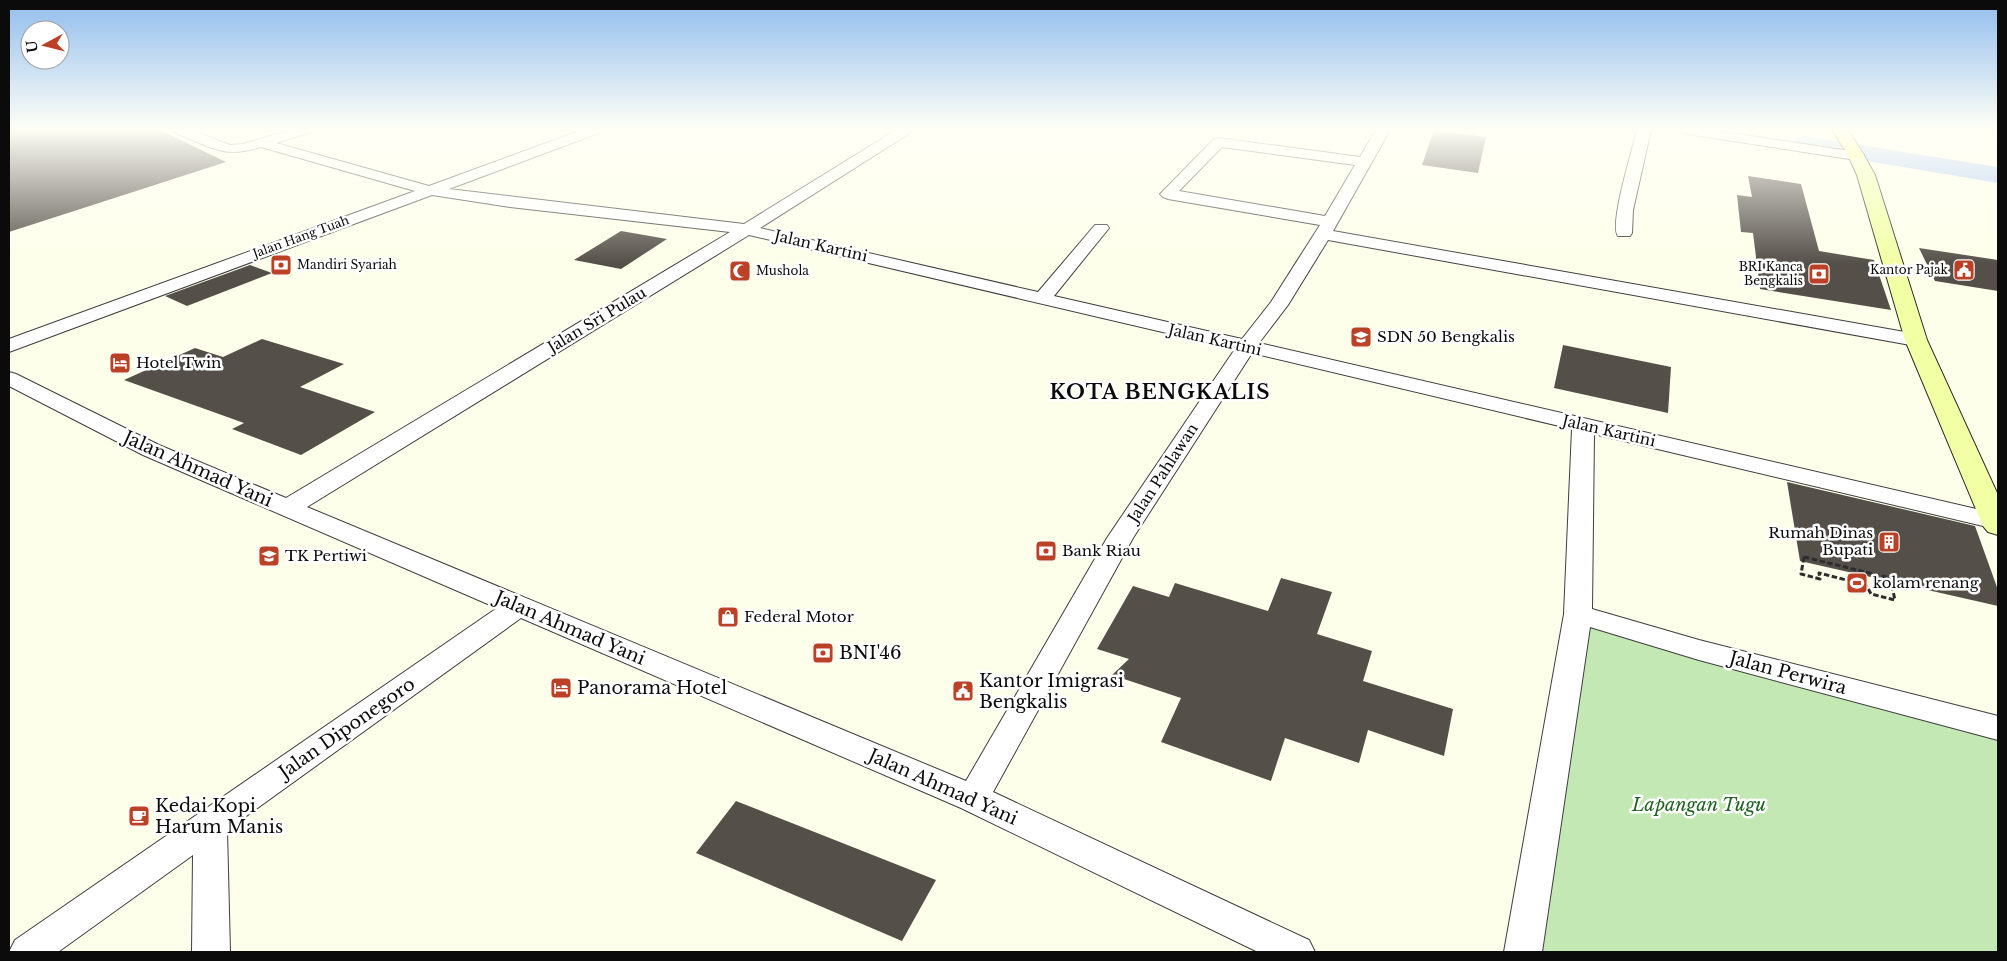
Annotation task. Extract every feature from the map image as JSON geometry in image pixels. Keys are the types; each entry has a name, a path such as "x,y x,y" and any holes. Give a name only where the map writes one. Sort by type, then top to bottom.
{"street":[{"name":"Jalan Kartini","path":"374,175 428,190 510,202 745,229 1997,524"},
{"name":"Jalan Hang Tuah","path":"9,346 470,175"},
{"name":"Jalan Sri Pulau","path":"287,508 833,175"},
{"path":"1155,206 1187,175"},
{"name":"Jalan Pahlawan","path":"973,798 1120,538 1246,347 1279,305 1327,228 1357,175"},
{"path":"1624,233 1625,210 1633,175"},
{"path":"1866,175 1916,340 1997,524"},
{"path":"1168,194 1327,228 1916,340"},
{"path":"1042,299 1101,228"},
{"name":"Jalan Ahmad Yani","path":"9,378 151,450 973,798 1296,952"},
{"path":"1523,952 1578,614 1583,425"},
{"name":"Jalan Diponegoro","path":"28,952 519,606"},
{"name":"Jalan Perwira","path":"1578,614 1699,650 1998,728"},
{"path":"210,825 211,952"}],"path":[{"path":"1804,557 1890,578 1894,600 1871,594 1866,585 1819,573 1820,579 1800,574 1804,557"}],"green space":[{"name":"Lapangan Tugu","path":"1571,622 1998,727 1998,952 1534,952"}],"building":[{"path":"9,175 186,175 9,232"},
{"path":"1748,176 1801,184 1819,251 1874,260 1891,310 1760,289 1753,233 1741,232 1737,195 1752,197"},
{"path":"621,231 667,239 621,269 574,260"},
{"name":"Kantor Pajak","path":"1919,248 1998,260 1998,291 1935,281"},
{"path":"250,265 272,273 187,306 165,296"},
{"path":"262,339 344,364 300,387 375,412 301,455 232,429 244,423 124,380 195,348 223,357"},
{"path":"1563,345 1671,367 1668,413 1554,388"},
{"name":"Rumah Dinas Bupati","path":"1787,482 1975,526 1998,590 1998,606 1800,561"},
{"path":"1281,578 1332,592 1317,634 1372,651 1363,681 1453,709 1444,756 1368,730 1359,763 1285,738 1271,781 1161,742 1181,698 1112,675 1129,659 1097,649 1133,586 1169,597 1175,583 1268,611"},
{"path":"736,801 936,880 902,941 696,853"}],"place":[{"name":"Mandiri Syariah","path":"281,265"},
{"name":"Kantor Pajak","path":"1964,270"},
{"name":"Mushola","path":"740,271"},
{"name":"BRI Kanca Bengkalis","path":"1819,274"},
{"name":"SDN 50 Bengkalis","path":"1361,337"},
{"name":"Hotel Twin","path":"120,363"},
{"name":"Rumah Dinas Bupati","path":"1889,542"},
{"name":"Bank Riau","path":"1046,551"},
{"name":"TK Pertiwi","path":"269,556"},
{"name":"kolam renang","path":"1857,583"},
{"name":"Federal Motor","path":"728,617"},
{"name":"BNI'46","path":"823,653"},
{"name":"Panorama Hotel","path":"561,688"},
{"name":"Kantor Imigrasi Bengkalis","path":"963,691"},
{"name":"Kedai Kopi Harum Manis","path":"139,816"}],"district":[{"name":"KOTA BENGKALIS","path":"1160,392"}]}
